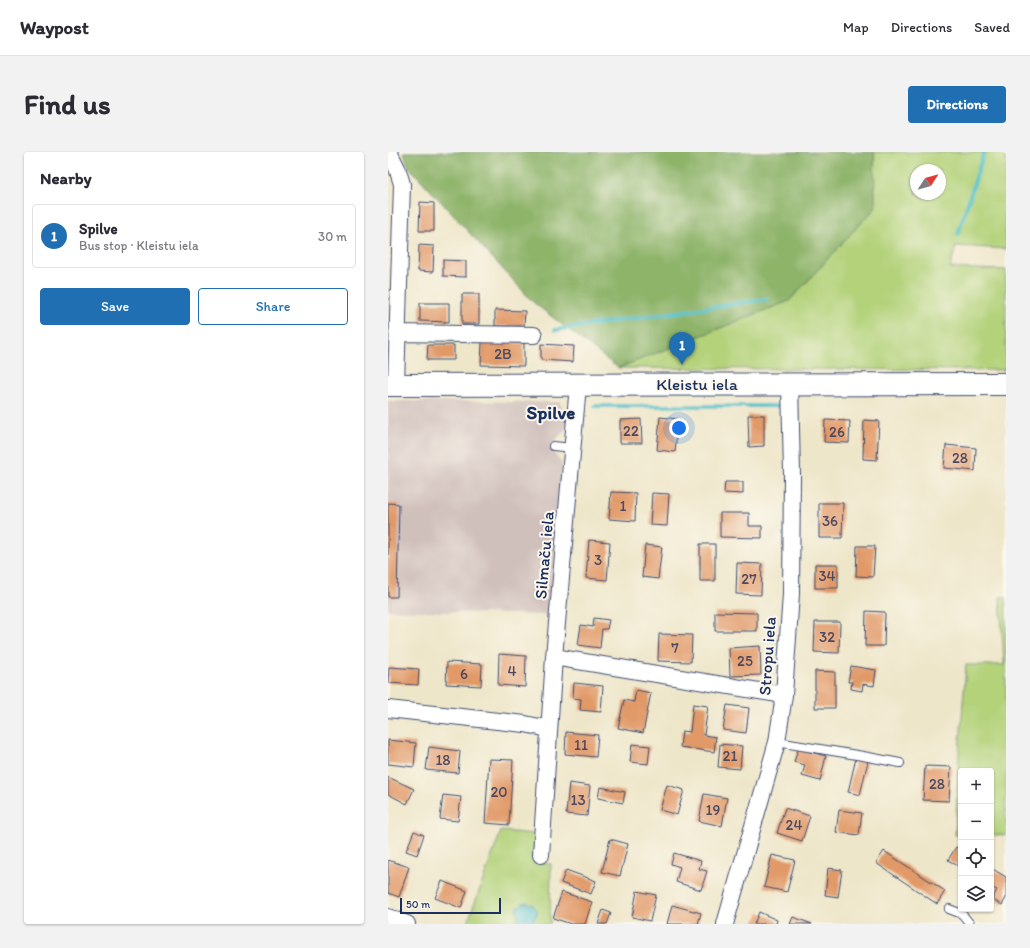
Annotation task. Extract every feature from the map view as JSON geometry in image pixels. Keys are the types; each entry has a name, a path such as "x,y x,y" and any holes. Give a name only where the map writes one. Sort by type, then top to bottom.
{"street":[{"path":"389,152 393,168 402,184 392,385"},
{"path":"394,329 534,335"},
{"name":"Stropu iela","path":"725,924 777,742 784,695 791,594 792,474 790,384"},
{"name":"Kleistu iela","path":"392,385 1006,384"},
{"name":"Silmaču iela","path":"541,855 554,656 578,385"},
{"path":"554,656 784,695"},
{"path":"388,709 525,724 549,729"},
{"path":"388,917 407,924"}],"lane":[{"path":"553,446 573,448"},
{"path":"777,742 900,763"},
{"path":"950,909 962,914 970,924"}],"shaded area":[{"path":"388,401 559,402 568,416 565,431 555,440 552,451 562,463 550,614 388,610"}],"green space":[{"path":"403,152 874,152 875,208 789,301 618,368 533,302 409,167"},
{"path":"874,152 1006,152 1006,249 956,246 950,268 1006,270 1006,370 618,368 789,301 875,208"},
{"path":"1000,597 1006,597 1006,835 994,835 994,768 958,768 959,753 966,665 1004,665"},
{"path":"958,774 958,835 955,835"},
{"path":"501,831 535,834 533,862 551,864 550,924 467,924"}],"water":[{"path":"524,902 532,904 538,911 532,924 518,924 517,908"}],"building":[{"path":"420,202 434,203 434,231 419,231"},
{"path":"419,245 434,246 433,272 418,271"},
{"path":"443,260 466,261 466,277 443,276"},
{"path":"462,294 479,294 479,324 462,324"},
{"path":"420,303 449,303 449,322 420,321"},
{"path":"495,310 525,311 524,326 495,326"},
{"path":"482,342 524,343 524,366 481,365"},
{"path":"541,344 574,346 573,362 541,360"},
{"path":"428,345 454,345 454,360 427,360"},
{"path":"748,415 764,415 764,446 749,447"},
{"path":"660,417 678,419 675,452 657,450"},
{"path":"641,419 642,443 620,443 620,420"},
{"path":"825,420 850,421 849,443 824,442"},
{"path":"864,420 879,421 877,460 863,459"},
{"path":"946,445 976,448 975,471 944,468"},
{"path":"725,482 743,482 743,494 724,493"},
{"path":"611,492 636,493 635,521 609,519"},
{"path":"652,493 669,494 667,526 650,525"},
{"path":"388,503 399,504 397,597 388,597"},
{"path":"819,503 843,503 842,538 819,538"},
{"path":"720,513 749,513 749,526 762,526 762,538 720,537"},
{"path":"589,540 610,542 607,580 586,578"},
{"path":"700,544 715,544 715,581 700,581"},
{"path":"645,545 662,547 658,579 642,577"},
{"path":"857,546 875,546 873,577 856,576"},
{"path":"737,563 762,564 761,595 736,594"},
{"path":"815,564 838,564 838,588 815,588"},
{"path":"866,611 885,612 884,646 865,646"},
{"path":"715,612 757,613 757,631 715,631"},
{"path":"594,618 609,620 607,629 602,629 600,648 578,645 581,625 593,627"},
{"path":"815,622 840,622 839,653 814,652"},
{"path":"659,634 692,635 691,662 658,661"},
{"path":"760,646 761,675 730,676 729,648"},
{"path":"499,654 526,656 525,687 498,685"},
{"path":"447,662 482,664 481,686 446,684"},
{"path":"851,666 876,670 874,686 863,684 862,691 851,689 852,682 848,682"},
{"path":"389,667 419,669 418,685 388,683"},
{"path":"815,671 835,672 835,708 815,708"},
{"path":"574,683 603,686 601,712 580,710 581,699 573,698"},
{"path":"636,690 651,693 643,733 618,728 624,700 634,702"},
{"path":"693,704 708,706 704,735 716,737 714,752 680,747 682,731 690,732"},
{"path":"727,705 749,708 746,733 723,730"},
{"path":"566,732 598,735 596,757 565,754"},
{"path":"388,740 416,743 414,767 388,764"},
{"path":"632,744 650,746 648,764 630,762"},
{"path":"720,744 742,746 740,769 718,767"},
{"path":"429,747 460,751 458,773 426,770"},
{"path":"798,749 826,756 820,781 802,776 805,765 794,762"},
{"path":"856,758 868,761 860,795 848,792"},
{"path":"489,759 513,760 509,825 485,823"},
{"path":"925,766 951,767 949,801 923,800"},
{"path":"388,777 414,789 407,804 388,794"},
{"path":"569,783 590,786 587,816 566,814"},
{"path":"667,785 684,790 677,815 660,810"},
{"path":"600,787 625,792 623,803 598,798"},
{"path":"704,794 727,798 722,826 699,821"},
{"path":"443,795 461,797 458,821 440,819"},
{"path":"785,808 810,816 802,841 777,833"},
{"path":"839,810 862,813 859,835 836,832"},
{"path":"414,831 424,835 417,855 406,851"},
{"path":"610,839 628,844 620,876 602,872"},
{"path":"956,847 958,848 958,866 948,860"},
{"path":"884,851 945,891 937,904 876,863"},
{"path":"674,853 701,861 699,869 707,871 701,890 676,882 680,867 671,864"},
{"path":"772,855 795,860 787,892 764,887"},
{"path":"388,860 409,867 399,897 388,893"},
{"path":"828,868 842,870 838,897 825,895"},
{"path":"566,870 596,881 591,894 561,883"},
{"path":"994,870 1006,877 1006,898 1002,905 994,900 994,895 997,890 994,888"},
{"path":"442,881 467,891 461,908 435,898"},
{"path":"637,891 656,895 650,921 632,917"},
{"path":"562,892 592,902 585,924 571,924 553,918"},
{"path":"672,905 701,913 698,924 667,924"},
{"path":"603,910 611,913 607,924 598,924"},
{"path":"759,912 777,920 776,924 754,924"},
{"path":"793,917 812,924 790,924"}],"waterway":[{"path":"958,234 984,152"},
{"path":"555,330 767,299"},
{"path":"595,406 786,406"}],"place":[{"name":"Spilve","path":"682,365"}],"district":[{"name":"Spilve","path":"551,412"}]}
